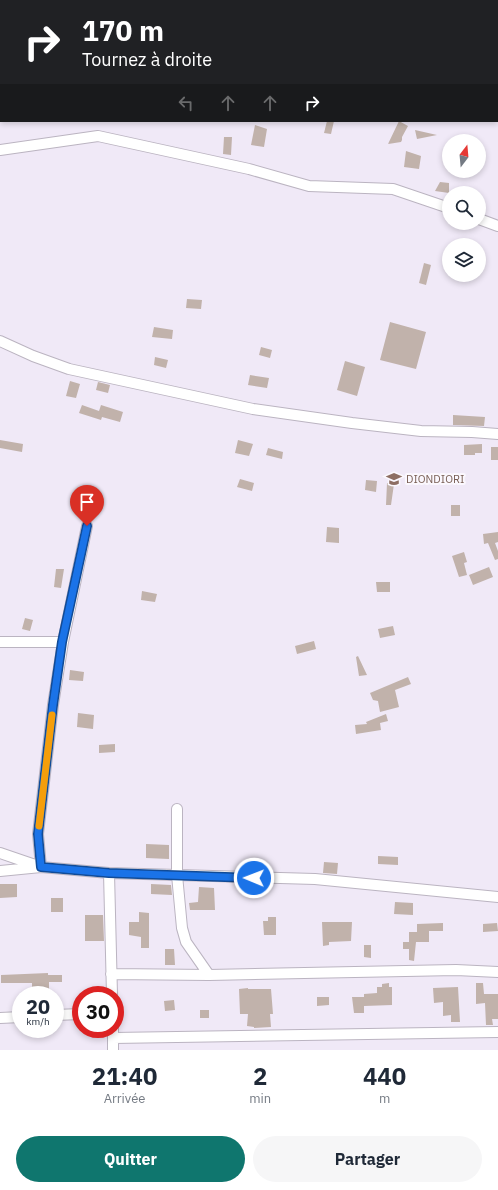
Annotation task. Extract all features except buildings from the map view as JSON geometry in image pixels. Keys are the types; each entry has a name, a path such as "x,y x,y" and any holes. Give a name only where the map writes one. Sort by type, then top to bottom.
{"street":[{"path":"0,150 98,136 205,159 309,186 393,189 442,206"},
{"path":"486,222 498,226"},
{"path":"0,341 33,356 69,369 253,409 421,431 498,434"},
{"path":"41,867 38,834 53,705 62,642 87,526"},
{"path":"0,642 62,642"},
{"path":"176,810 177,875 182,928 186,942 209,975"},
{"path":"0,853 41,867"},
{"path":"0,871 41,867 109,873 315,879 498,897"},
{"path":"109,873 112,986"},
{"path":"111,974 209,975 456,970 498,972"},
{"path":"0,1018 12,1017"},
{"path":"124,1034 498,1032"},
{"path":"113,1038 113,1050"}],"slow traffic":[{"path":"39,826 52,715"}],"place":[{"name":"DIONDIORI","path":"394,479"}],"route":[{"path":"87,526 62,642 53,705 38,834 41,867 109,873 254,878"}]}
